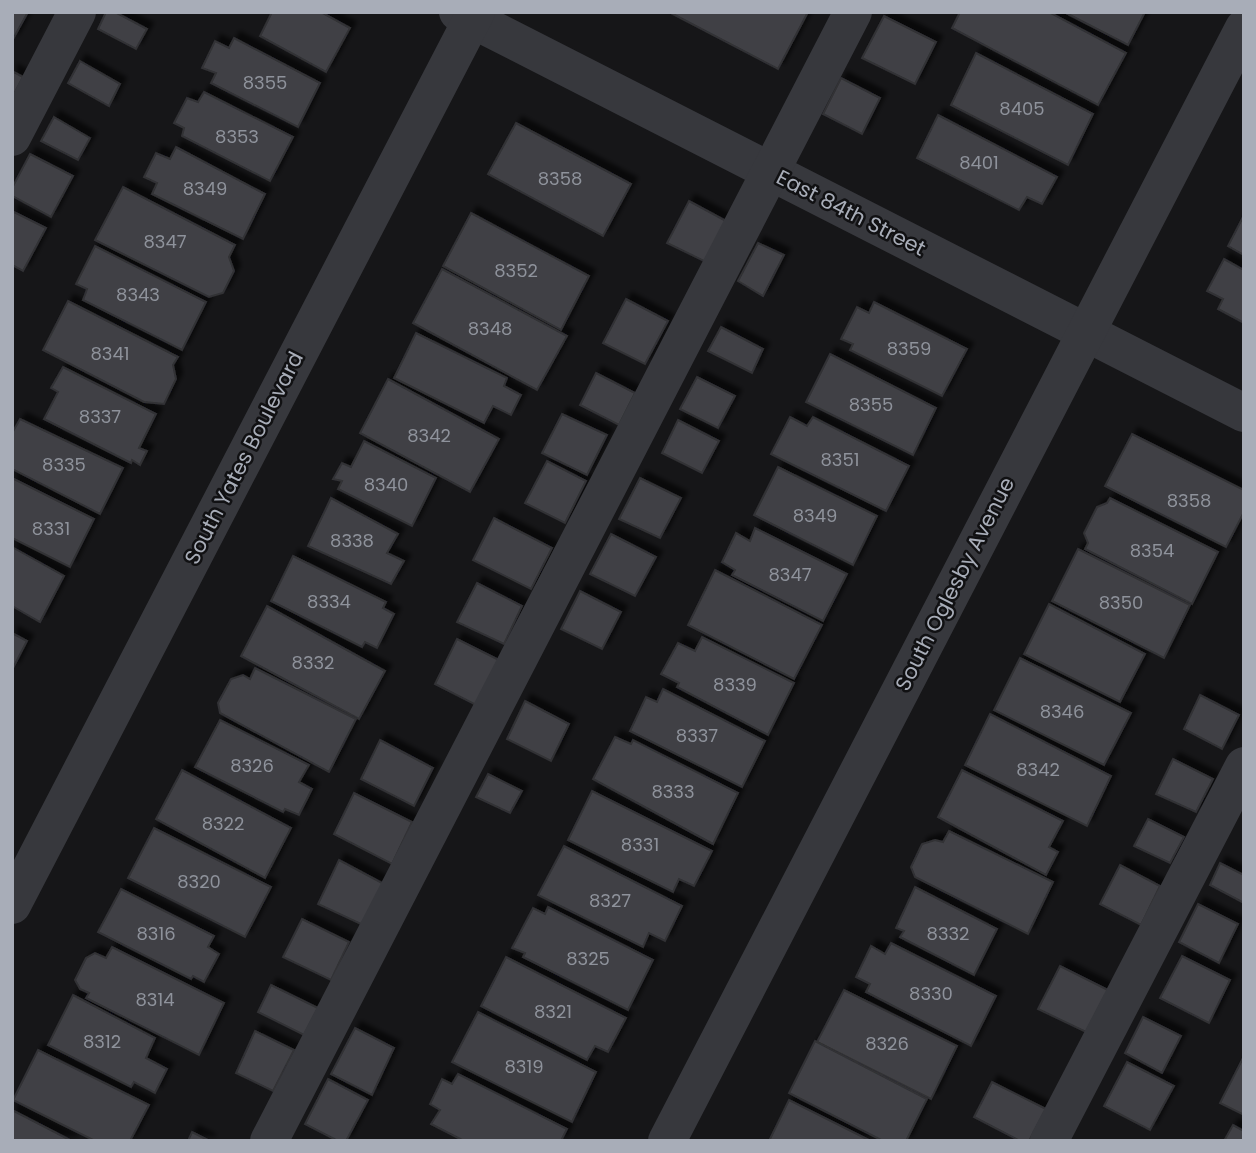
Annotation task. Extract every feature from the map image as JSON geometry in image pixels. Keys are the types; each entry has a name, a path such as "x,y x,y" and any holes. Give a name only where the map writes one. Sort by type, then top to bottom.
{"street":[{"path":"12,137 77,12"},
{"path":"277,1138 853,12"},
{"name":"East 84th Street","path":"469,15 770,172 1244,413"},
{"name":"South Yates Boulevard","path":"12,905 469,15"},
{"name":"South Oglesby Avenue","path":"667,1141 1244,28"},
{"path":"1049,1141 1244,766"}],"building":[{"path":"12,12 28,12 12,41"},
{"path":"106,12 115,12 147,29 136,49 98,29"},
{"path":"272,12 321,12 350,28 326,72 260,36"},
{"path":"669,12 808,12 778,69"},
{"path":"960,12 1049,12 1126,53 1098,105 952,28"},
{"path":"1064,12 1145,12 1128,45"},
{"path":"884,16 936,42 915,84 862,58"},
{"path":"234,38 320,83 298,127 211,83 216,73 202,68 215,41 229,48"},
{"path":"976,53 1093,114 1068,165 951,105"},
{"path":"80,61 120,84 109,106 68,83"},
{"path":"12,71 23,77 12,98"},
{"path":"841,78 880,98 862,134 823,114"},
{"path":"204,92 293,137 270,181 182,136 184,128 174,123 187,98 198,102"},
{"path":"938,115 1057,177 1042,204 1027,197 1019,210 917,158"},
{"path":"54,117 90,138 78,160 41,141"},
{"path":"516,123 631,184 603,236 488,174"},
{"path":"176,147 265,194 243,239 152,194 157,183 144,177 156,153 170,159"},
{"path":"30,154 73,176 51,217 12,196 12,188"},
{"path":"123,187 235,245 229,257 234,271 223,293 209,297 95,240"},
{"path":"689,201 728,222 708,263 667,243"},
{"path":"12,211 46,228 23,271 12,265"},
{"path":"471,213 589,276 561,330 443,266"},
{"path":"1244,215 1244,255 1228,246"},
{"path":"758,243 784,255 763,296 738,281"},
{"path":"95,246 206,302 182,350 83,300 87,289 76,284"},
{"path":"1224,259 1244,270 1244,323 1218,309 1223,299 1207,291"},
{"path":"442,269 567,336 537,390 413,323"},
{"path":"626,299 668,321 645,364 603,343"},
{"path":"68,301 178,357 173,365 176,379 164,404 144,402 43,350"},
{"path":"874,302 967,349 942,396 850,350 853,344 841,339 857,307 869,313"},
{"path":"721,327 763,349 752,373 708,351"},
{"path":"416,333 507,378 504,386 521,395 511,415 493,406 484,423 394,378"},
{"path":"830,354 936,408 913,455 806,402"},
{"path":"63,367 156,414 139,448 147,451 140,465 44,419 58,392 51,388"},
{"path":"596,373 635,393 619,425 580,405"},
{"path":"697,377 735,396 718,428 680,409"},
{"path":"388,379 499,439 470,492 360,433"},
{"path":"562,414 607,435 587,475 542,453"},
{"path":"790,417 807,426 813,417 909,466 886,511 771,454"},
{"path":"20,419 123,468 100,514 12,469 12,433"},
{"path":"678,420 719,441 702,473 662,453"},
{"path":"1132,434 1244,490 1244,512 1226,547 1105,486"},
{"path":"364,441 436,478 412,526 338,489 342,481 333,479 342,463 351,467"},
{"path":"547,461 586,481 565,523 525,503"},
{"path":"778,467 877,516 853,565 754,515"},
{"path":"12,478 94,519 70,567 12,538"},
{"path":"640,478 681,498 660,538 619,519"},
{"path":"331,498 398,534 387,553 404,561 391,584 308,546"},
{"path":"1110,498 1218,552 1192,604 1085,549 1088,543 1084,533 1097,507 1107,503"},
{"path":"494,518 552,548 531,589 473,560"},
{"path":"755,528 847,574 823,621 732,575 735,570 722,562 736,533 750,541"},
{"path":"611,534 656,557 635,596 590,574"},
{"path":"12,547 64,576 40,622 12,606"},
{"path":"1078,549 1190,605 1164,658 1052,601"},
{"path":"293,556 386,602 383,608 394,614 377,648 365,642 362,647 271,601"},
{"path":"715,570 822,625 794,679 688,625"},
{"path":"477,583 522,606 504,644 457,622"},
{"path":"580,591 621,612 602,649 561,629"},
{"path":"1049,604 1145,654 1120,702 1024,654"},
{"path":"267,606 385,671 359,719 241,656"},
{"path":"12,633 27,641 12,670"},
{"path":"702,637 794,683 768,735 677,687 679,683 661,674 678,643 695,651"},
{"path":"457,639 499,660 476,705 435,684"},
{"path":"1020,658 1131,713 1104,765 994,710"},
{"path":"255,668 356,719 329,772 220,713 218,703 231,679 243,675 250,679"},
{"path":"663,689 765,741 742,787 630,731 646,697 657,702"},
{"path":"1200,695 1239,715 1222,749 1184,729"},
{"path":"525,701 569,724 551,761 507,739"},
{"path":"990,714 1111,776 1087,826 965,765"},
{"path":"220,720 309,765 299,782 312,789 299,815 285,809 283,812 195,767"},
{"path":"615,737 631,744 633,740 738,793 713,844 593,779"},
{"path":"380,740 433,768 414,806 361,779"},
{"path":"1173,759 1213,779 1196,812 1156,794"},
{"path":"182,770 291,828 265,878 156,819"},
{"path":"962,770 1063,821 1049,847 1058,852 1046,875 938,817"},
{"path":"488,774 522,791 510,813 476,797"},
{"path":"592,791 712,851 694,886 679,879 673,892 568,840"},
{"path":"354,793 412,822 392,864 334,834"},
{"path":"1148,819 1184,837 1170,863 1134,846"},
{"path":"154,828 271,887 245,937 128,878"},
{"path":"949,831 1053,882 1028,934 915,877 911,867 922,844 935,840 943,842"},
{"path":"564,846 682,906 665,941 649,933 643,947 538,895"},
{"path":"339,860 384,884 363,925 318,904"},
{"path":"1220,863 1244,875 1244,903 1210,885"},
{"path":"1120,865 1160,886 1141,925 1100,904"},
{"path":"915,887 997,929 974,975 900,937 904,931 896,928"},
{"path":"121,889 214,936 208,947 219,954 204,982 193,976 191,979 98,932"},
{"path":"1198,904 1238,924 1219,963 1179,942"},
{"path":"548,907 653,960 628,1010 523,957 525,953 512,948 533,908 545,914"},
{"path":"302,919 349,942 331,980 283,957"},
{"path":"891,943 996,996 971,1046 866,992 870,984 856,977 871,946 885,954"},
{"path":"112,947 224,1003 199,1055 86,998 89,993 80,989 75,980 86,958 95,953 106,958"},
{"path":"1182,956 1230,980 1209,1023 1160,998"},
{"path":"506,957 626,1018 608,1052 595,1046 587,1060 481,1006"},
{"path":"1060,966 1108,990 1086,1032 1038,1009"},
{"path":"271,985 318,1008 304,1035 258,1012"},
{"path":"844,990 957,1046 931,1099 817,1042"},
{"path":"73,995 155,1038 146,1058 167,1069 155,1093 134,1082 131,1087 48,1045"},
{"path":"478,1012 596,1072 572,1122 452,1062"},
{"path":"1143,1017 1181,1036 1162,1073 1125,1053"},
{"path":"355,1028 394,1048 372,1095 331,1074"},
{"path":"255,1031 294,1050 273,1091 236,1073"},
{"path":"815,1041 927,1099 906,1141 883,1141 789,1093"},
{"path":"38,1050 149,1105 130,1141 95,1141 13,1100"},
{"path":"1244,1058 1244,1115 1220,1103"},
{"path":"1127,1062 1174,1086 1150,1130 1104,1106"},
{"path":"458,1074 567,1129 561,1141 464,1141 431,1124 440,1110 430,1104 442,1079 452,1084"},
{"path":"328,1079 368,1100 346,1141 338,1141 305,1124"},
{"path":"992,1082 1046,1109 1029,1141 1020,1141 974,1117"},
{"path":"789,1100 871,1141 769,1141"},
{"path":"12,1110 72,1141 12,1141"},
{"path":"1233,1125 1244,1131 1244,1141 1224,1141"},
{"path":"192,1132 210,1141 188,1141"}]}
